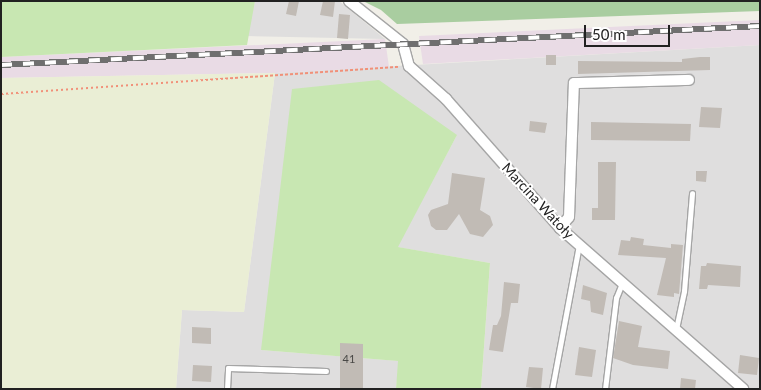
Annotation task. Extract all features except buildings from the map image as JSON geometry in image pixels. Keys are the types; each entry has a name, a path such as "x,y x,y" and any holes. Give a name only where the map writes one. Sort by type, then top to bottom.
{"street":[{"name":"Marcina Watoły","path":"349,1 403,44 409,66 446,99 560,228 743,389"},
{"path":"560,228 569,217 574,83 688,80"}],"lane":[{"path":"676,330 684,291 692,193"},
{"path":"552,389 579,244"},
{"path":"606,389 616,298 622,282"},
{"path":"227,389 228,368 326,371"}],"path":[{"path":"1,94 409,66"}],"shaded area":[{"path":"255,1 339,1 385,39 246,36"},
{"path":"760,20 760,45 423,64 419,36"},
{"path":"385,39 389,67 275,73 1,78 1,57"},
{"path":"760,45 760,389 481,389 490,263 397,247 457,135 261,350 399,361 396,389 176,389 182,310 244,312 275,73"}],"green space":[{"path":"1,1 255,1 247,45 1,57"},
{"path":"363,1 760,1 760,11 397,24 381,10"},
{"path":"275,73 244,312 182,310 176,389 1,389 1,78"},
{"path":"379,80 457,135 398,247 490,263 481,389 396,389 398,361 261,350 292,89"}],"railway":[{"path":"1,65 760,26"}]}
